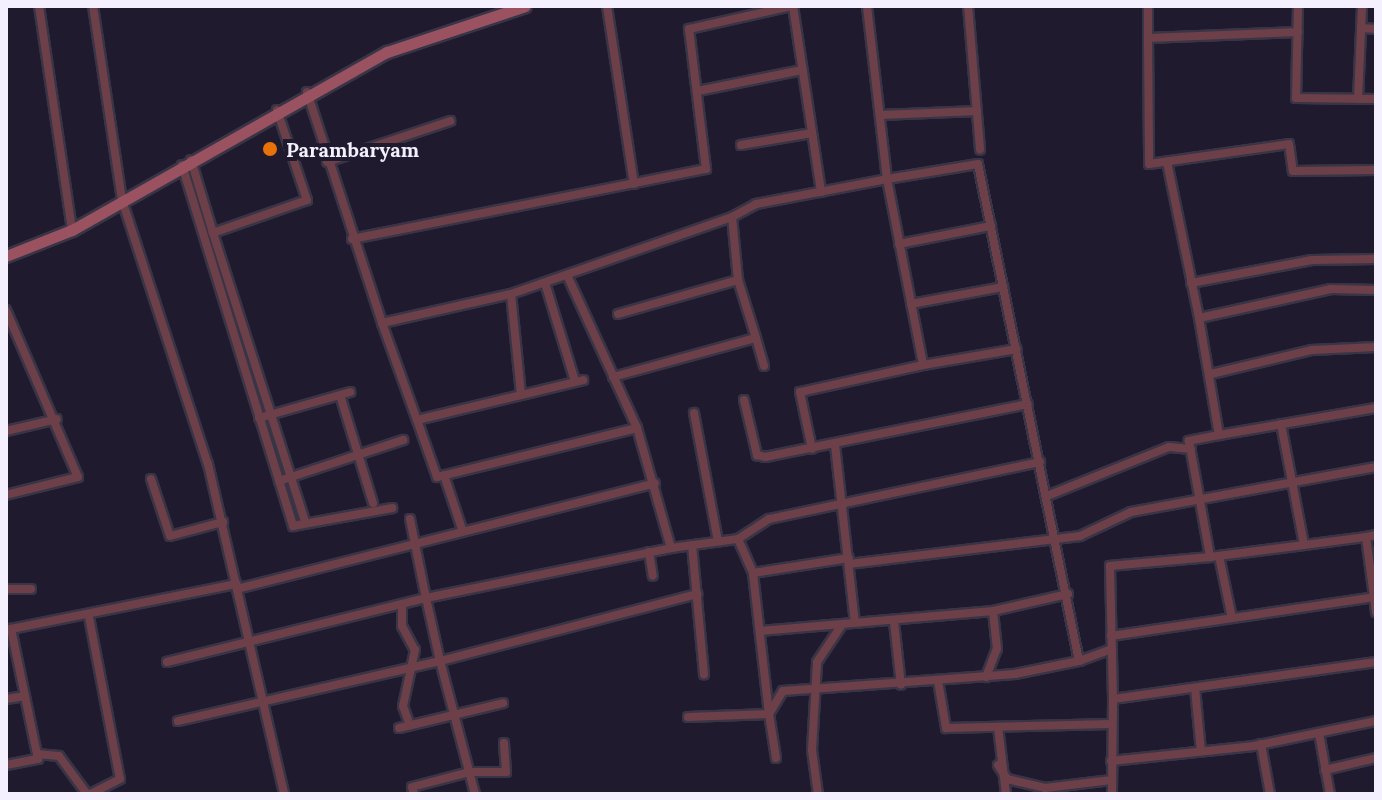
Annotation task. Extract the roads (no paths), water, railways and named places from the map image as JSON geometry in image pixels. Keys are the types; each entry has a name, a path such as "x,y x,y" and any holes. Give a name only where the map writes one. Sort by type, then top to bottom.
{"main road":[{"path":"6,256 72,230 307,92 387,52 493,10 525,6"}],"street":[{"path":"39,6 72,230"},
{"path":"93,6 122,200 223,522 284,794"},
{"path":"607,6 634,184"},
{"path":"352,239 706,169 689,29 792,6 821,192"},
{"path":"867,6 887,179 923,365"},
{"path":"968,6 980,149"},
{"path":"1148,6 1149,164 1289,144 1293,171 1376,170"},
{"path":"1298,6 1296,98 1376,99"},
{"path":"1358,99 1362,6"},
{"path":"1361,28 1376,29"},
{"path":"1148,38 1298,32"},
{"path":"698,91 802,70"},
{"path":"307,92 352,239 437,477 637,428"},
{"path":"213,233 307,200 276,110"},
{"path":"881,115 977,111"},
{"path":"327,162 450,121"},
{"path":"741,145 812,133"},
{"path":"187,162 273,414 305,522"},
{"path":"187,162 259,418 293,526 392,508"},
{"path":"1167,162 1211,374 1219,435"},
{"path":"382,323 511,294 567,275 626,249 732,217 756,204 978,164 1057,537 1079,661"},
{"path":"732,217 738,280 764,366"},
{"path":"899,244 991,226"},
{"path":"1191,283 1312,260 1376,259"},
{"path":"567,275 637,428 671,548"},
{"path":"618,314 738,280"},
{"path":"417,420 579,380 545,283"},
{"path":"911,304 1003,287"},
{"path":"1199,318 1331,289 1376,290"},
{"path":"511,294 521,395"},
{"path":"6,310 57,419 78,477 6,495"},
{"path":"613,377 756,338"},
{"path":"1211,374 1312,350 1376,347"},
{"path":"812,449 800,392 923,365 1017,349"},
{"path":"259,418 350,392"},
{"path":"340,395 373,503"},
{"path":"744,400 757,455 835,445 1028,404"},
{"path":"1232,618 1199,499 1189,441 1376,408"},
{"path":"694,413 718,541"},
{"path":"6,431 57,419"},
{"path":"1281,424 1304,545"},
{"path":"279,481 403,440"},
{"path":"835,445 855,622"},
{"path":"1047,496 1169,447 1191,449"},
{"path":"167,662 426,598 649,552 738,539 769,519 1040,462"},
{"path":"753,573 1057,537 1199,499 1376,467"},
{"path":"444,475 462,529"},
{"path":"151,479 170,536 223,522"},
{"path":"37,754 8,629 89,617 237,587 655,483"},
{"path":"410,519 440,661 475,794"},
{"path":"1112,794 1110,566 1215,557 1376,535"},
{"path":"1366,537 1376,612"},
{"path":"738,539 753,573 776,758"},
{"path":"692,545 704,674"},
{"path":"649,552 653,576"},
{"path":"6,589 31,589"},
{"path":"178,721 409,669 697,594"},
{"path":"760,631 841,626 855,622 894,622 993,611 1068,594"},
{"path":"1111,636 1374,597"},
{"path":"402,604 402,626 415,650 403,706 410,725"},
{"path":"986,677 997,649 993,611"},
{"path":"6,765 37,754 59,756 89,794 120,779 89,617"},
{"path":"894,622 901,685"},
{"path":"818,794 817,662 841,626"},
{"path":"769,714 783,691 986,677 1079,661 1112,649"},
{"path":"1113,699 1376,662"},
{"path":"938,681 946,728 1110,724"},
{"path":"1195,688 1201,751"},
{"path":"6,699 24,696"},
{"path":"399,728 503,703"},
{"path":"688,717 769,714"},
{"path":"1111,761 1261,744 1376,721"},
{"path":"998,727 998,765 1006,794"},
{"path":"1319,733 1330,794"},
{"path":"414,794 412,787 469,772 506,772 504,743"},
{"path":"1261,744 1270,794"},
{"path":"1325,770 1376,758"},
{"path":"998,765 1007,779 1045,788 1112,780"}],"place":[{"name":"Parambaryam","path":"270,149"}]}
